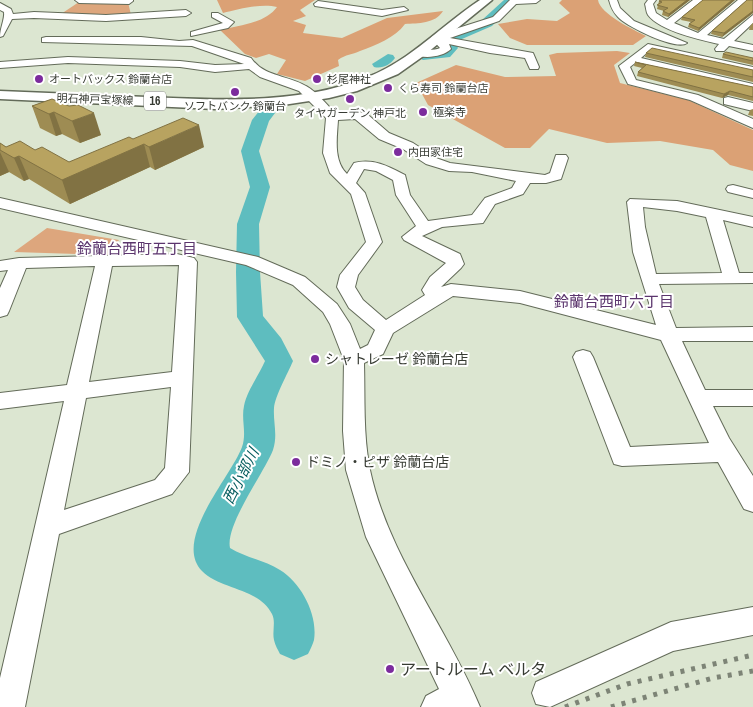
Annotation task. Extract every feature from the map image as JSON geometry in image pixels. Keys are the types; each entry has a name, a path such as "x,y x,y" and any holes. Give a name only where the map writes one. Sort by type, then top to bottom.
{"main road":[{"name":"明石神戸宝塚線","path":"0,95 215,104 248,103 328,94 379,78 394,70 418,53 480,2"},
{"name":"明石神戸宝塚線","path":"309,95 384,68 400,59 480,2"}],"street":[{"path":"55,15 80,0 129,1 135,16"},
{"path":"179,0 191,27 247,60 250,66 304,90 332,117 354,115 363,117 384,136 408,146 431,162 449,167 472,168 525,178 546,179 556,176 561,158"},
{"path":"330,0 315,5 382,13 404,10 392,4"},
{"path":"348,0 377,4 392,4 406,0"},
{"path":"436,38 446,38 496,19 514,1 536,0"},
{"path":"613,0 613,6 621,16 640,28 668,39 753,59"},
{"path":"652,0 649,4 652,14 667,24 699,37 753,48"},
{"path":"667,24 699,0"},
{"path":"699,37 743,0"},
{"path":"480,2 504,11"},
{"path":"0,6 8,11 9,18 0,34"},
{"path":"9,18 55,15 106,18 135,16 191,27 225,26 229,22 214,12"},
{"path":"707,60 753,18"},
{"path":"46,40 179,44 191,27"},
{"path":"436,38 490,50 529,55 534,67"},
{"path":"132,62 155,42"},
{"path":"753,70 648,47 624,66 632,82 724,105 753,107"},
{"path":"632,59 748,86"},
{"path":"0,65 68,60 180,64 222,70 250,66"},
{"path":"724,105 748,86 753,74"},
{"path":"724,105 753,124"},
{"path":"332,117 330,153 338,173 358,193 374,242 349,275 346,287 356,304 385,329"},
{"path":"348,183 360,166 379,166 400,178 403,195 424,226"},
{"path":"435,297 431,290 436,281 455,264 454,258 410,237 424,226 451,221 477,220 490,202 518,191 525,178"},
{"path":"733,188 753,194"},
{"path":"751,492 725,452 668,335 649,279 636,218 635,202 677,206 753,222"},
{"path":"4,207 178,251 252,261 299,281 330,308 340,324 354,360 354,431 358,470 379,537 453,703"},
{"path":"713,214 732,278"},
{"path":"0,266 19,263 104,262 178,251"},
{"path":"49,526 164,487 177,472 188,262 178,251"},
{"path":"9,707 104,262"},
{"path":"0,311 19,263"},
{"path":"649,279 753,278"},
{"path":"354,360 376,349 385,329 435,297 451,290 520,297 668,335 753,334"},
{"path":"583,356 622,457 725,452"},
{"path":"0,401 183,378"},
{"path":"698,398 753,398"},
{"path":"547,693 671,637 753,621"}],"shaded area":[{"path":"217,0 315,0 300,10 306,16 293,21 306,25 303,33 342,38 387,18 443,11 431,21 405,24 385,40 338,60 339,66 305,81 277,74 286,60 269,54 256,58 245,54 220,30 259,20 266,17 277,7 257,6 223,13"},
{"path":"562,0 598,0 600,5 611,16 646,36 633,45 527,45 510,38 498,24 527,19 557,21 570,13 559,3"},
{"path":"79,2 128,2 131,15 61,14"},
{"path":"617,51 630,53 614,65 620,83 688,100 753,130 753,171 730,165 713,150 660,141 607,143 549,129 530,148 505,148 428,105 416,83 456,65 505,77 556,76 549,55 557,53"},
{"path":"47,228 119,240 108,255 14,252"}],"building":[{"path":"687,0 669,14 663,11 668,8 657,5 662,2 659,1"},
{"path":"703,0 732,0 699,28 689,24 695,20 682,17"},
{"path":"747,0 753,0 753,11 724,33 712,31"},
{"path":"652,48 753,70 753,77 646,53"},
{"path":"726,52 753,58 753,61 723,54"},
{"path":"635,62 753,87 753,97 730,91 724,94 638,72 646,65"},
{"path":"52,99 69,106 78,105 94,113 72,121 54,112 49,114 32,106"},
{"path":"183,118 199,125 149,147 144,144 62,180 19,156 14,158 0,150 0,143 6,147 20,141 35,150 42,147 69,162 129,137 133,139"}],"waterway":[{"name":"西小部川","path":"423,56 445,54 451,48 448,42 450,39 487,23 511,0"},
{"name":"西小部川","path":"379,64 388,58"},
{"name":"西小部川","path":"270,109 261,120 250,151 260,187 248,224 248,272 250,317 271,345 279,361 259,406 261,428 257,449 219,519 211,543 214,558 234,571 266,582 284,598 293,617 294,640"}],"railway":[{"path":"565,707 627,684 753,655"},
{"path":"611,707 713,678 753,671"}],"place":[{"name":"オートバックス 鈴蘭台店","path":"39,79"},
{"name":"杉尾神社","path":"317,79"},
{"name":"くら寿司 鈴蘭台店","path":"388,88"},
{"name":"ソフトバンク 鈴蘭台","path":"235,92"},
{"name":"タイヤガーデン 神戸北","path":"350,99"},
{"name":"極楽寺","path":"423,112"},
{"name":"内田家住宅","path":"398,152"},
{"name":"シャトレーゼ 鈴蘭台店","path":"315,359"},
{"name":"ドミノ・ピザ 鈴蘭台店","path":"296,462"},
{"name":"アートルーム ベルタ","path":"390,669"}],"district":[{"name":"鈴蘭台西町五丁目","path":"137,249"},
{"name":"鈴蘭台西町六丁目","path":"614,302"}]}
